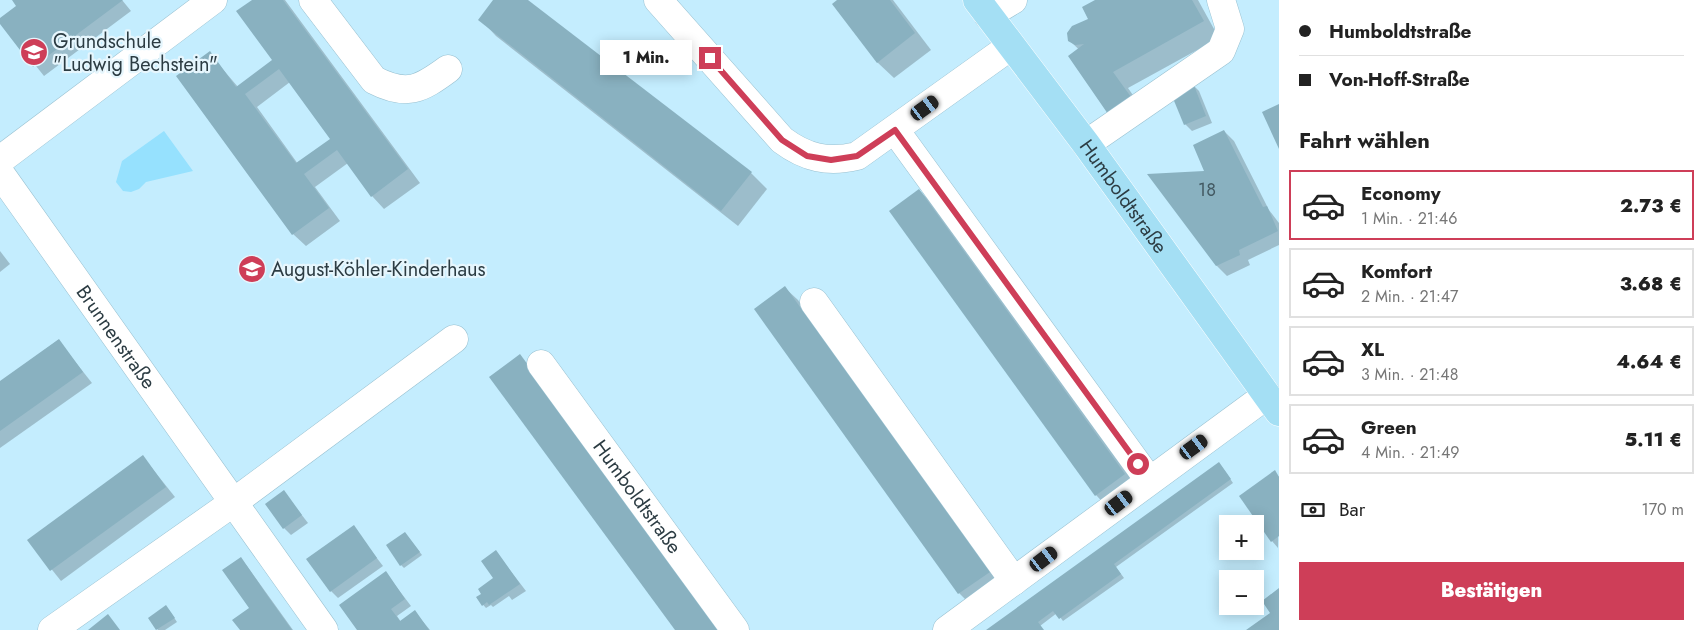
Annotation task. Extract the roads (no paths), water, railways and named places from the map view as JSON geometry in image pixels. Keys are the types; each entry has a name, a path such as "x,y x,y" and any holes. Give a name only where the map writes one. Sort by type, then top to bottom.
{"main road":[{"name":"Humboldtstraße","path":"982,7 1086,144 1273,403"}],"street":[{"path":"0,160 213,0"},
{"path":"314,0 374,80 384,85 406,90 426,86 448,69"},
{"path":"658,0 782,140 795,150 819,159 843,159 857,156 1012,46"},
{"path":"982,7 1014,0"},
{"path":"1086,144 1221,51 1230,29 1221,0"},
{"path":"895,130 1149,480"},
{"name":"Brunnenstraße","path":"0,173 324,630"},
{"path":"814,302 1014,581"},
{"path":"52,630 234,502 454,339"},
{"name":"Humboldtstraße","path":"541,364 734,630"},
{"name":"Humboldtstraße","path":"947,630 1149,480 1273,403"}],"place":[{"name":"Grundschule \"Ludwig Bechstein\"","path":"34,52"},
{"name":"August-Köhler-Kinderhaus","path":"252,269"}]}
